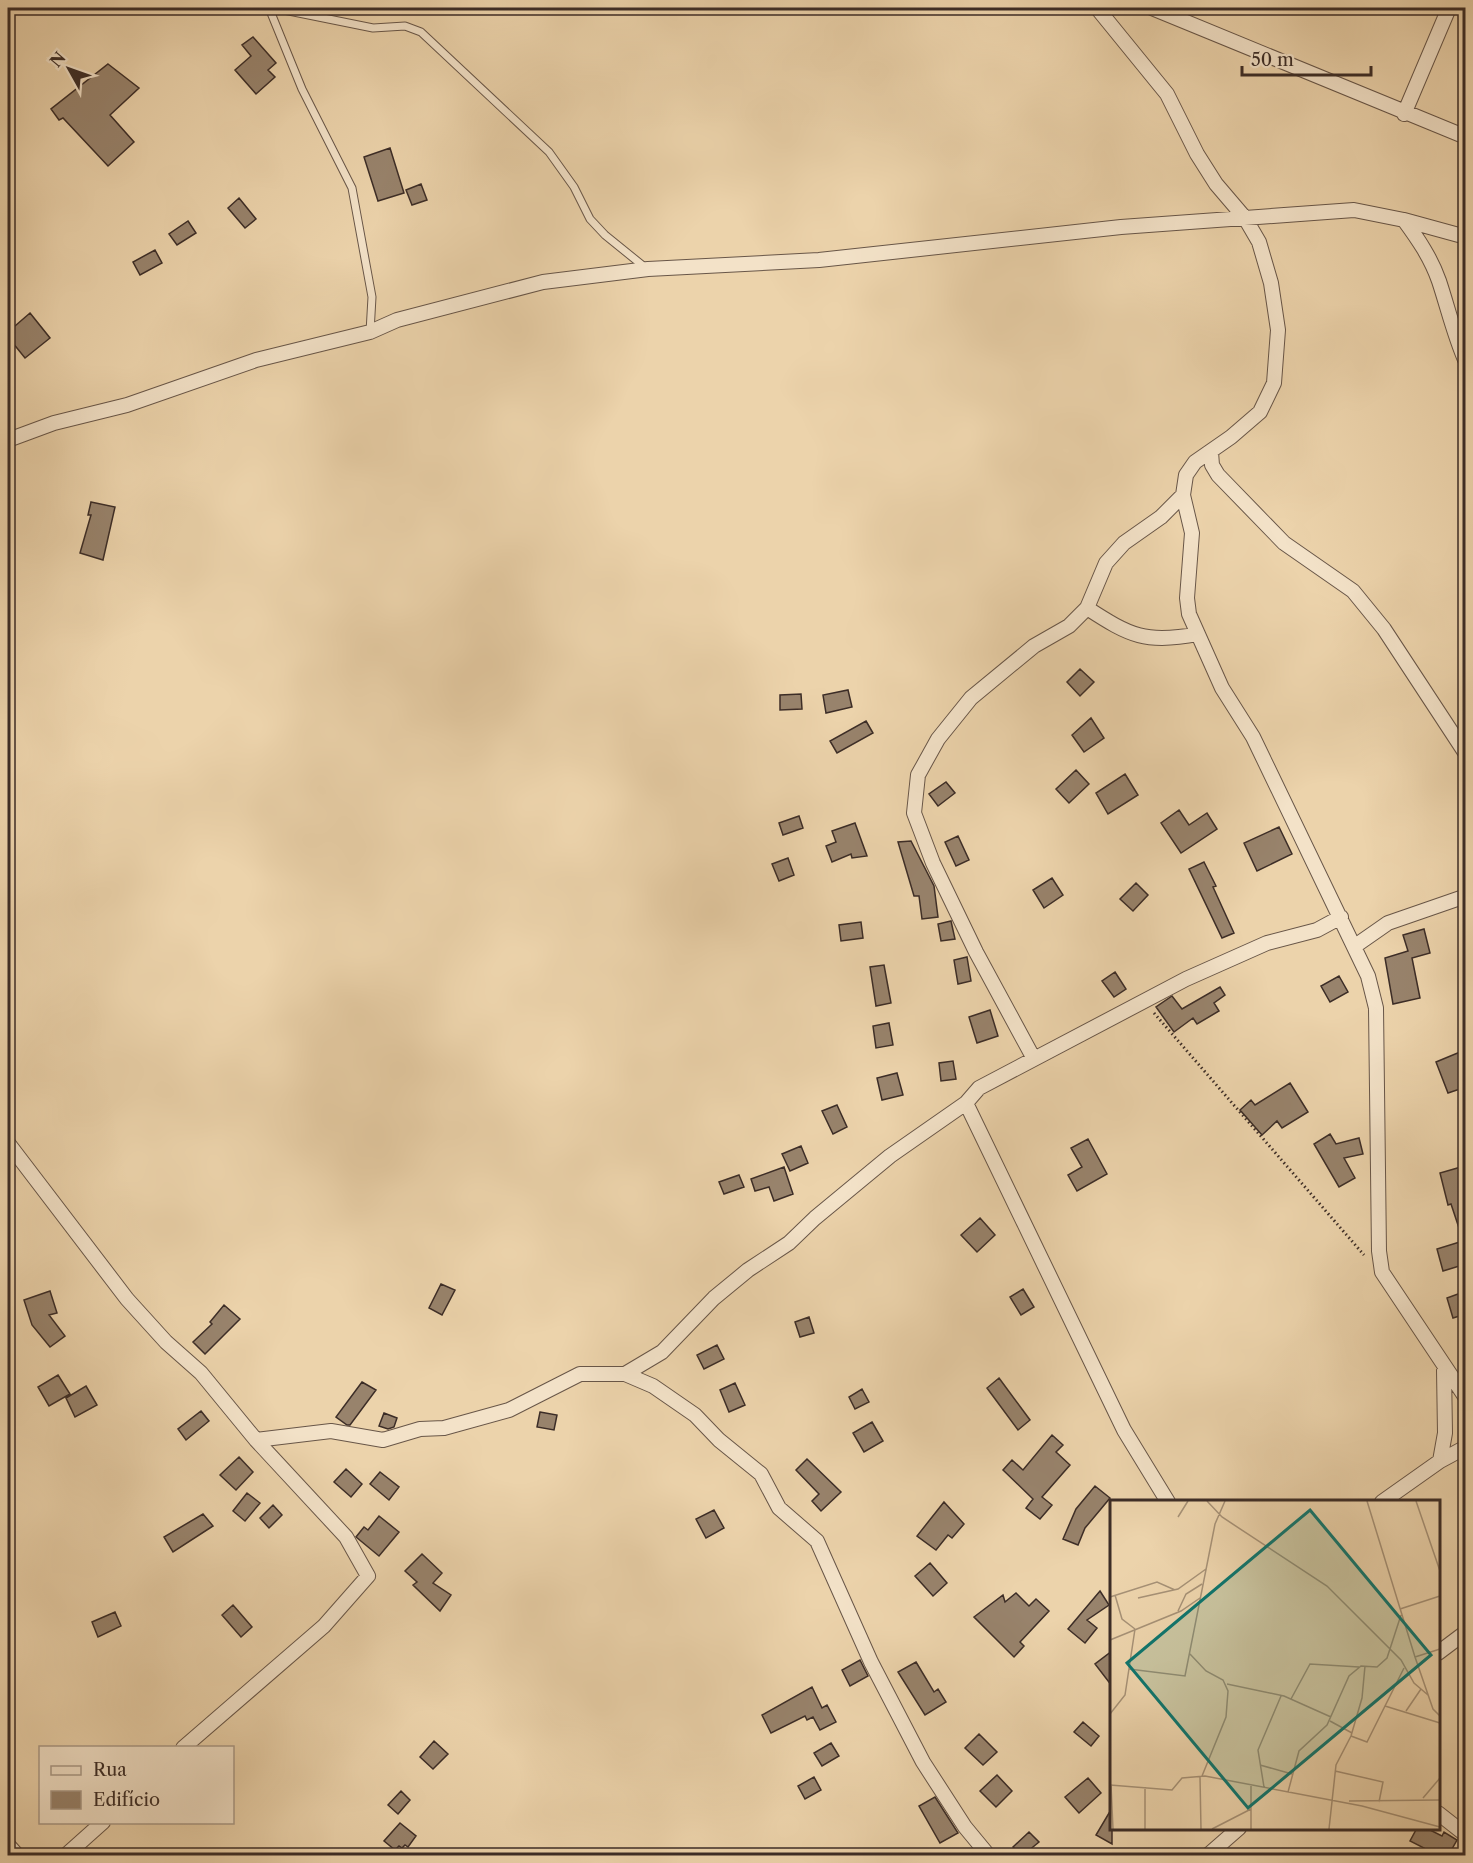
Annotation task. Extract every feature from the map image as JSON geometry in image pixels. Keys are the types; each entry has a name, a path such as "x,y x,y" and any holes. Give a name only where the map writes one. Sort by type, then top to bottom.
{"street":[{"path":"1097,8 1167,93 1197,154 1216,184 1245,218 1259,242 1270,283 1278,330 1274,383 1260,412 1211,452 1194,462 1186,476 1183,495 1191,533 1187,598 1189,614 1222,688 1253,737 1368,976 1376,1008 1379,1251 1382,1272 1466,1398"},
{"path":"1152,8 1466,138"},
{"path":"1404,114 1449,8"},
{"path":"8,440 54,423 127,405 256,360 370,332 397,320 543,282 648,269 819,260 1001,238 1354,210 1404,220 1466,237"},
{"path":"1404,220 1423,245 1439,280 1455,337 1466,362"},
{"path":"1211,452 1212,465 1218,475 1284,543 1353,591 1384,629 1466,754"},
{"path":"1034,1059 976,952 933,863 914,813 918,775 938,740 971,698 1034,646 1069,626 1087,608 1106,563 1125,543 1161,517 1183,495"},
{"path":"1087,608 1115,626 1139,637 1172,639 1198,634"},
{"path":"1354,946 1388,923 1466,896"},
{"path":"625,1374 662,1352 714,1298 748,1270 789,1243 815,1218 890,1156 966,1103 979,1088 1228,960 1267,943 1317,930 1341,917"},
{"path":"966,1103 1124,1430 1166,1500"},
{"path":"8,1143 127,1299 166,1342 201,1373 256,1440 346,1537 368,1576 324,1626 185,1746"},
{"path":"1440,1461 1445,1433 1447,1385 1443,1364"},
{"path":"256,1440 331,1431 383,1440 420,1429 444,1428 473,1422 509,1410 580,1374 625,1374 653,1386 696,1415 741,1460 761,1474 779,1508 817,1541 871,1662 923,1762 965,1827 989,1856"},
{"path":"1385,1500 1440,1461 1466,1447"},
{"path":"1440,1652 1466,1632"},
{"path":"1440,1815 1466,1835"},
{"path":"65,1856 101,1824"},
{"path":"1207,1856 1237,1830"},
{"path":"8,1845 18,1856"}],"lane":[{"path":"269,8 302,89 352,188 372,297 370,332"},
{"path":"274,8 373,28 405,26 421,33 549,152 574,187 590,219 605,235 648,269"}],"path":[{"path":"1146,1002 1365,1257 1382,1272"}],"building":[{"path":"253,37 276,63 268,70 275,77 256,94 235,70 251,56 242,45"},
{"path":"108,64 139,88 110,115 134,142 108,166 63,118 59,120 51,109"},
{"path":"390,148 404,193 378,201 364,157"},
{"path":"421,184 427,200 412,205 406,190"},
{"path":"239,198 256,219 245,228 228,208"},
{"path":"188,221 196,233 177,245 169,234"},
{"path":"155,250 162,263 140,275 133,262"},
{"path":"30,313 50,338 25,358 8,337 8,332"},
{"path":"91,502 115,507 103,560 80,553 91,515 88,515"},
{"path":"1080,669 1094,682 1080,696 1067,682"},
{"path":"848,690 852,707 826,713 823,695"},
{"path":"801,694 802,709 780,710 780,695"},
{"path":"1091,718 1104,738 1084,752 1072,735"},
{"path":"866,721 873,733 837,753 830,741"},
{"path":"1076,770 1089,784 1069,803 1056,789"},
{"path":"1125,774 1138,795 1108,814 1096,793"},
{"path":"946,782 955,793 938,806 929,794"},
{"path":"1179,810 1189,825 1207,813 1217,829 1181,853 1161,823"},
{"path":"799,816 803,828 783,835 779,823"},
{"path":"855,823 867,856 852,858 851,854 832,862 826,846 836,842 832,831"},
{"path":"1279,827 1292,854 1257,871 1244,843"},
{"path":"958,836 969,860 956,866 945,842"},
{"path":"911,841 934,886 938,917 922,919 919,896 914,896 898,842"},
{"path":"788,858 794,875 779,881 772,864"},
{"path":"1204,862 1234,933 1222,938 1189,869"},
{"path":"1052,878 1063,895 1044,908 1033,890"},
{"path":"1136,883 1148,895 1133,911 1120,899"},
{"path":"951,921 955,939 941,941 938,924"},
{"path":"861,922 863,938 841,941 839,925"},
{"path":"1424,929 1430,953 1412,958 1420,998 1393,1004 1385,958 1408,951 1403,935"},
{"path":"967,957 971,981 958,984 954,960"},
{"path":"884,965 891,1003 876,1006 870,967"},
{"path":"1115,972 1126,989 1114,997 1102,981"},
{"path":"1339,976 1348,992 1330,1002 1321,986"},
{"path":"1220,987 1225,995 1214,1003 1219,1011 1197,1024 1193,1018 1174,1032 1156,1007 1172,996 1182,1009"},
{"path":"990,1010 998,1036 977,1043 969,1017"},
{"path":"889,1023 893,1045 876,1048 873,1026"},
{"path":"1460,1052 1466,1068 1466,1087 1448,1093 1436,1062"},
{"path":"953,1061 956,1079 941,1081 939,1063"},
{"path":"897,1073 903,1095 882,1100 877,1078"},
{"path":"1290,1083 1308,1112 1282,1128 1277,1121 1262,1135 1240,1110 1251,1100 1255,1105"},
{"path":"837,1105 847,1127 833,1134 822,1111"},
{"path":"1330,1134 1336,1144 1359,1138 1363,1154 1344,1158 1355,1178 1339,1187 1314,1144"},
{"path":"1088,1139 1107,1174 1077,1191 1068,1175 1082,1167 1071,1148"},
{"path":"801,1146 808,1163 790,1171 782,1154"},
{"path":"784,1167 793,1194 774,1201 769,1187 755,1191 751,1179"},
{"path":"1461,1167 1466,1184 1466,1239 1463,1240 1451,1204 1448,1205 1440,1173"},
{"path":"739,1175 744,1187 724,1194 719,1182"},
{"path":"980,1218 995,1235 977,1252 961,1235"},
{"path":"1466,1240 1466,1264 1443,1271 1437,1249"},
{"path":"441,1284 455,1290 442,1315 429,1308"},
{"path":"1023,1289 1034,1307 1021,1315 1010,1297"},
{"path":"50,1291 57,1313 49,1315 65,1336 50,1347 32,1325 24,1300"},
{"path":"1466,1291 1466,1314 1453,1318 1447,1298"},
{"path":"224,1305 240,1319 205,1354 193,1342 212,1324 210,1322"},
{"path":"809,1317 814,1333 800,1337 795,1322"},
{"path":"717,1345 724,1359 704,1369 697,1355"},
{"path":"58,1375 70,1394 49,1406 38,1387"},
{"path":"999,1378 1030,1420 1018,1430 987,1388"},
{"path":"362,1382 376,1390 350,1425 347,1425 336,1417"},
{"path":"735,1383 745,1405 729,1412 720,1390"},
{"path":"86,1386 97,1405 75,1417 66,1398"},
{"path":"862,1389 869,1402 855,1409 849,1397"},
{"path":"201,1411 209,1421 186,1440 178,1429"},
{"path":"540,1412 557,1415 554,1430 537,1427"},
{"path":"384,1413 397,1418 394,1427 388,1429 379,1426"},
{"path":"872,1422 883,1441 864,1452 853,1433"},
{"path":"1052,1435 1063,1445 1056,1452 1070,1465 1042,1497 1052,1505 1040,1519 1026,1508 1033,1499 1003,1470 1012,1460 1023,1470"},
{"path":"239,1457 253,1472 236,1490 220,1475"},
{"path":"807,1459 841,1492 821,1511 812,1501 819,1494 796,1470"},
{"path":"346,1469 362,1484 351,1497 334,1482"},
{"path":"380,1472 399,1487 389,1500 370,1484"},
{"path":"1095,1486 1110,1498 1085,1528 1078,1545 1063,1539 1076,1509"},
{"path":"247,1493 260,1503 245,1521 233,1511"},
{"path":"944,1502 964,1524 952,1538 948,1535 936,1550 917,1536"},
{"path":"273,1505 282,1515 269,1528 260,1518"},
{"path":"714,1510 724,1528 706,1538 696,1519"},
{"path":"203,1514 213,1526 173,1552 164,1537"},
{"path":"379,1516 399,1532 379,1556 356,1537 364,1527 368,1530"},
{"path":"422,1554 442,1573 433,1583 451,1595 440,1611 413,1585 417,1582 405,1571"},
{"path":"930,1563 947,1583 933,1596 915,1576"},
{"path":"1100,1591 1109,1605 1087,1620 1097,1628 1085,1643 1068,1629"},
{"path":"1016,1593 1029,1606 1036,1599 1049,1611 1020,1642 1024,1646 1014,1657 974,1617 1003,1595 1005,1602"},
{"path":"233,1605 252,1627 241,1637 222,1615"},
{"path":"115,1612 121,1626 98,1637 92,1622"},
{"path":"1110,1653 1110,1683 1095,1664"},
{"path":"860,1660 868,1676 850,1686 842,1670"},
{"path":"916,1662 934,1692 938,1689 946,1702 925,1715 898,1672"},
{"path":"812,1687 822,1708 827,1705 836,1722 820,1730 813,1717 807,1720 805,1716 771,1733 762,1715"},
{"path":"1083,1722 1099,1736 1091,1746 1074,1732"},
{"path":"979,1734 997,1752 983,1765 965,1748"},
{"path":"434,1741 448,1754 433,1769 420,1757"},
{"path":"831,1743 839,1756 822,1766 814,1753"},
{"path":"997,1775 1012,1791 996,1807 980,1791"},
{"path":"814,1777 821,1790 805,1799 798,1786"},
{"path":"1088,1778 1101,1793 1079,1813 1065,1797"},
{"path":"401,1791 410,1800 398,1814 388,1805"},
{"path":"935,1797 958,1833 940,1843 919,1806"},
{"path":"1110,1811 1112,1844 1096,1835"},
{"path":"400,1823 416,1836 408,1847 399,1846 395,1850 384,1841"},
{"path":"1416,1830 1430,1830 1442,1836 1444,1832 1457,1840 1448,1856 1425,1856 1428,1850 1410,1841"},
{"path":"1029,1832 1039,1842 1022,1856 1013,1847"}]}
